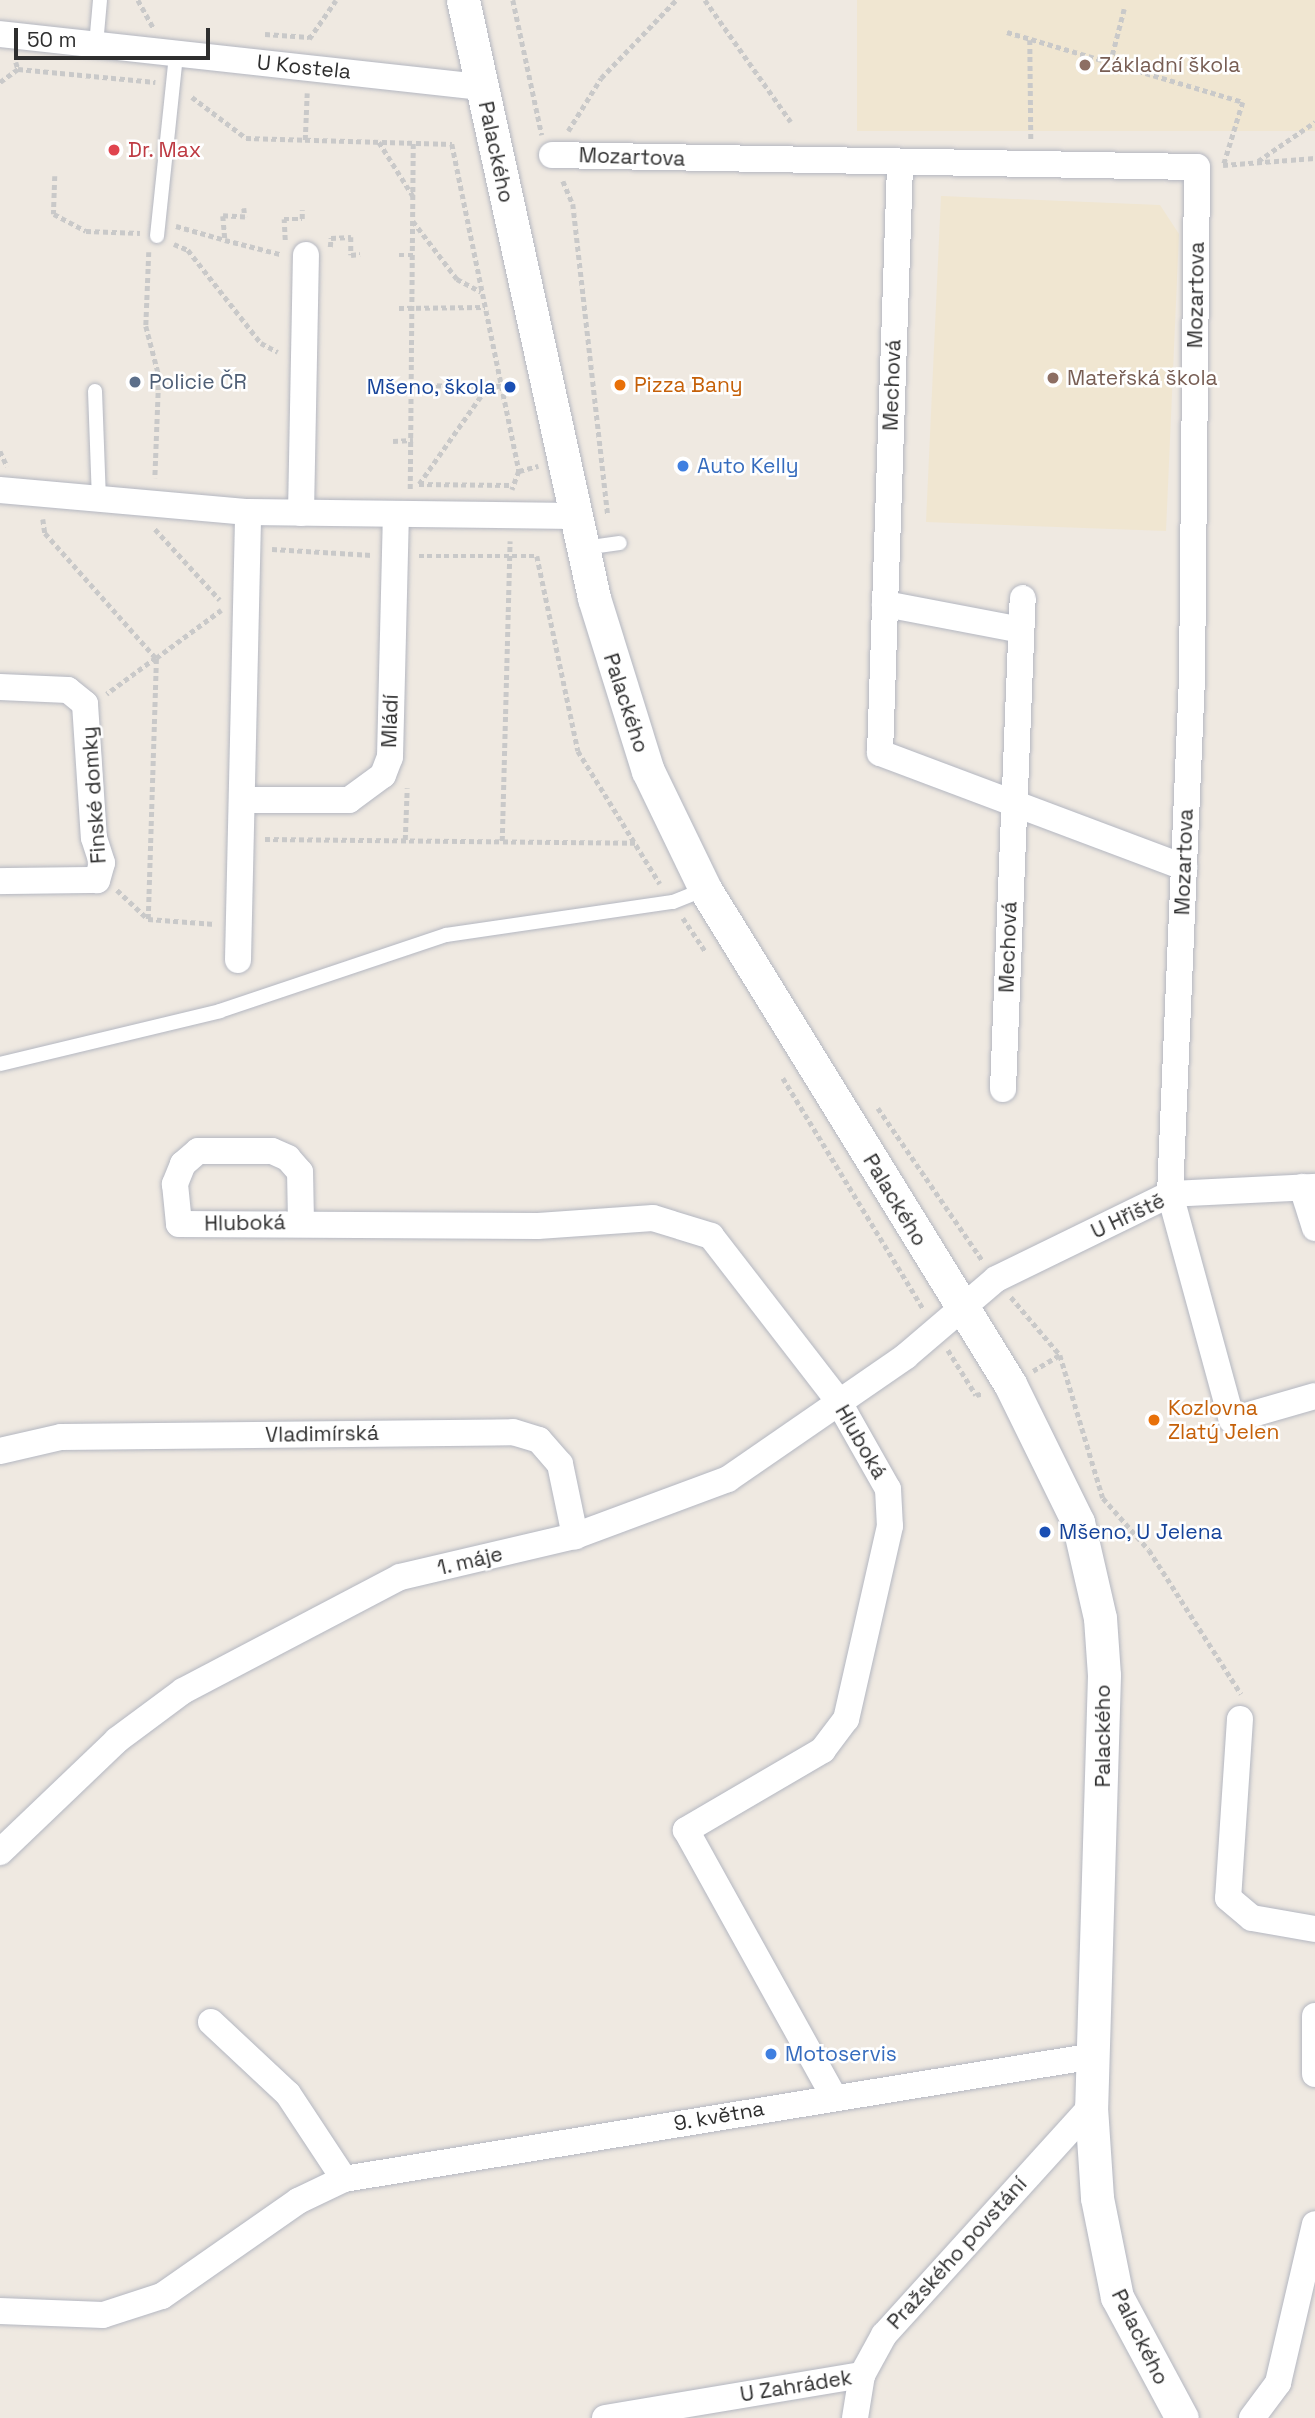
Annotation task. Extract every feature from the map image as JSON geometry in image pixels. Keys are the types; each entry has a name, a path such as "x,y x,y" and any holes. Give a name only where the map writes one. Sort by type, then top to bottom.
{"street":[{"name":"Palackého","path":"463,0 576,516 605,545 644,759 705,890 1057,1469 1078,1522 1100,1618 1102,1885 1091,2107 1097,2198 1117,2297 1182,2418"},
{"name":"U Kostela","path":"5,41 96,45 482,87"},
{"name":"Mozartova","path":"552,155 900,166 1197,167 1184,867 1170,1194 1232,1420 1315,1396"},
{"name":"Mechová","path":"900,166 880,753 1184,867"},
{"path":"295,255 303,366 301,513"},
{"path":"0,491 248,512 400,510 511,519 576,516"},
{"name":"Mládí","path":"244,800 349,800 383,775 390,757 395,556 400,510"},
{"path":"238,960 244,800 248,512"},
{"name":"Mechová","path":"1003,1089 1023,598"},
{"path":"885,604 1021,630"},
{"name":"Finské domky","path":"0,687 68,690 87,709 100,869 97,880 0,881"},
{"name":"Hluboká","path":"301,1222 300,1172 288,1158 272,1151 198,1151 183,1164 175,1184 179,1224 301,1222 538,1226 653,1219 711,1236 837,1399 888,1489 890,1526 846,1718 823,1750 686,1830 834,2097"},
{"path":"1308,1187 1315,1228"},
{"name":"U Hřiště","path":"961,1309 996,1279 1170,1194 1308,1187"},
{"name":"1. máje","path":"0,1852 117,1740 183,1691 400,1577 575,1536 728,1479 837,1399 906,1356 961,1309"},
{"name":"Vladimírská","path":"0,1451 61,1437 513,1432 539,1440 560,1464 575,1536"},
{"path":"1240,1719 1228,1898 1252,1918 1315,1928"},
{"path":"1315,2016 1315,2074"},
{"path":"211,2022 288,2094 344,2179"},
{"name":"9. května","path":"0,2311 103,2315 162,2296 298,2201 344,2179 1094,2056"},
{"name":"Pražského povstání","path":"855,2418 862,2375 923,2286 1091,2107"},
{"path":"1252,2418 1278,2383 1315,2224"},
{"name":"U Zahrádek","path":"605,2418 862,2375"}],"lane":[{"path":"96,45 100,0"},
{"path":"158,229 176,54"},
{"path":"95,391 99,499"},
{"path":"0,1064 220,1011 446,935 673,902 705,890"}],"path":[{"path":"138,0 154,28"},
{"path":"309,37 337,0"},
{"path":"513,0 541,132 573,204 605,545"},
{"path":"552,155 601,78 676,0"},
{"path":"705,0 791,122"},
{"path":"1110,63 1124,9"},
{"path":"1007,32 1242,102 1224,165"},
{"path":"1030,40 1031,167"},
{"path":"5,41 18,69"},
{"path":"0,82 18,69 152,81"},
{"path":"173,87 246,138 452,144 519,471 513,485 511,519 502,841"},
{"path":"1256,163 1315,122"},
{"path":"379,142 413,197"},
{"path":"413,143 413,440 416,483"},
{"path":"1197,167 1315,158"},
{"path":"55,176 54,214 86,231 158,229 295,255 330,257 331,238 351,237 351,255 360,254"},
{"path":"225,240 223,216 245,217 244,208"},
{"path":"295,255 284,219 302,219 302,210"},
{"path":"413,221 457,279 482,292"},
{"path":"158,229 188,250 261,343 303,366"},
{"path":"154,482 159,376 146,326 146,258 158,229"},
{"path":"399,255 413,255"},
{"path":"399,308 485,307"},
{"path":"394,385 501,386"},
{"path":"400,510 416,483 488,386"},
{"path":"393,441 413,440"},
{"path":"416,483 513,485"},
{"path":"50,510 40,522 45,533 156,658 148,919"},
{"path":"151,526 225,606"},
{"path":"242,839 636,843 578,751 537,556 395,556 247,547"},
{"path":"87,709 225,606 234,605"},
{"path":"100,869 148,919 223,925"},
{"path":"875,1104 996,1279 1060,1355 1103,1498 1149,1550 1241,1687 1240,1719"}],"shaded area":[{"name":"Základní škola","path":"857,0 1315,0 1315,131 857,131"},
{"name":"Mateřská škola","path":"941,196 1160,205 1179,234 1166,531 926,522"}],"place":[{"name":"Základní škola","path":"1085,65"},
{"name":"Dr. Max","path":"114,150"},
{"name":"Mateřská škola","path":"1053,378"},
{"name":"Policie ČR","path":"135,382"},
{"name":"Pizza Bany","path":"620,385"},
{"name":"Mšeno, škola","path":"510,387"},
{"name":"Auto Kelly","path":"683,466"},
{"name":"Kozlovna Zlatý Jelen","path":"1154,1420"},
{"name":"Mšeno, U Jelena","path":"1045,1532"},
{"name":"Motoservis","path":"771,2054"}]}
